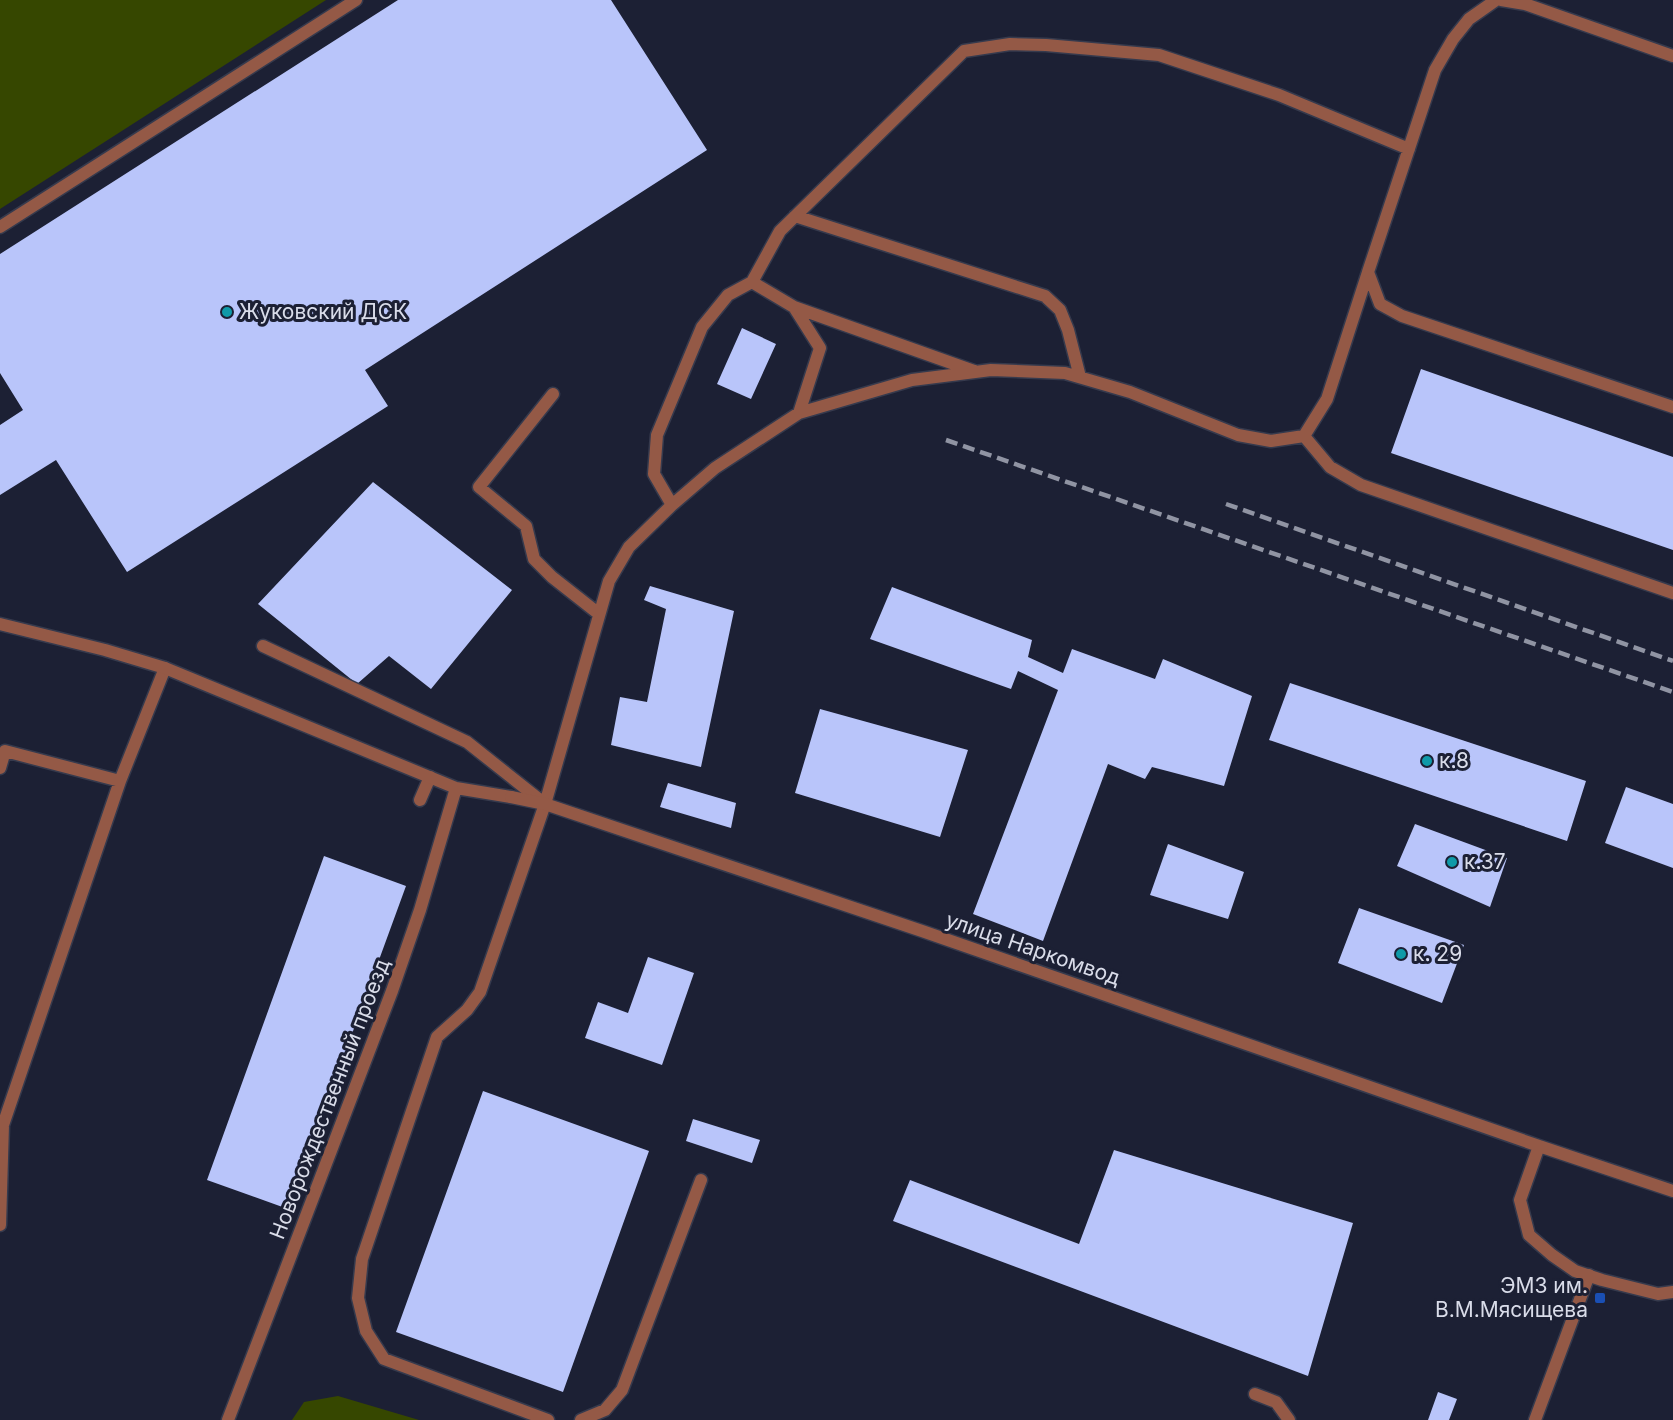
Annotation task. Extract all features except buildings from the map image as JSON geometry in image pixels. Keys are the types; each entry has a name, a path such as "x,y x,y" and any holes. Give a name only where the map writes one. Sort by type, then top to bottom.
{"street":[{"path":"0,227 356,0"},
{"path":"548,1420 384,1359 366,1331 358,1298 362,1260 437,1037 467,1010 480,992 545,804 609,581 629,548 672,505 715,468 798,413 912,380 991,370 1065,373 1130,392 1238,435 1271,441 1304,436 1328,399 1435,70 1453,39 1469,19 1496,0"},
{"path":"1501,0 1525,4 1673,56"},
{"path":"672,505 654,474 657,435 702,327 728,295 752,282 780,231 964,51 1010,44 1159,55 1279,95 1409,149"},
{"path":"795,216 1045,296 1060,310 1068,330 1080,377"},
{"path":"1368,272 1380,304 1402,316 1673,407"},
{"path":"752,282 794,307 978,372"},
{"path":"794,307 820,348 798,413"},
{"path":"553,394 479,487 526,526 534,559 552,577 599,614"},
{"path":"1304,436 1330,467 1361,485 1673,593"},
{"name":"улица Наркомвод","path":"0,624 105,650 165,668 456,788 545,804 922,931 1673,1191"},
{"path":"263,646 467,742 545,804"},
{"path":"0,1225 3,1125 120,781 165,668"},
{"path":"0,768 5,751 120,781"},
{"path":"420,800 430,777"},
{"name":"Новорождественный проезд","path":"228,1420 392,991 420,910 456,788"},
{"path":"1539,1146 1520,1200 1529,1234 1552,1255 1575,1270 1658,1294 1673,1292"},
{"path":"581,1420 605,1410 622,1390 701,1180"},
{"path":"1535,1420 1589,1275"},
{"path":"1255,1394 1276,1402 1289,1420"}],"green space":[{"path":"0,0 326,0 0,209"},
{"path":"338,1396 419,1420 292,1420 304,1402"}],"railway":[{"path":"946,440 1673,692"},
{"path":"1226,504 1673,661"}],"place":[{"name":"Жуковский ДСК","path":"227,312"},
{"name":"к.8","path":"1427,761"},
{"name":"к.37","path":"1452,862"},
{"name":"к. 29","path":"1401,954"},
{"name":"ЭМЗ им. В.М.Мясищева","path":"1600,1298"}]}
